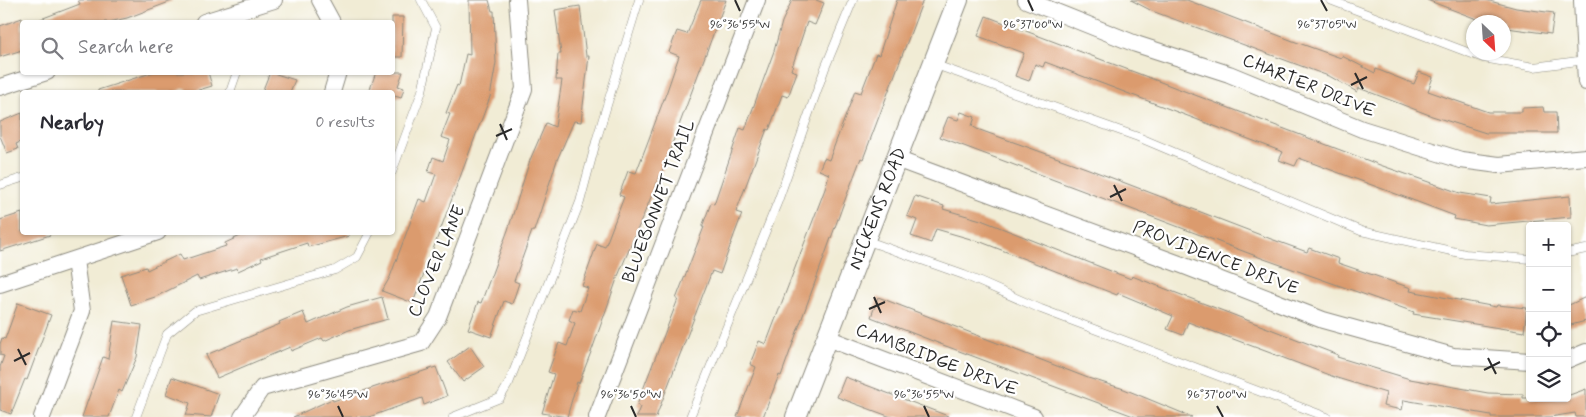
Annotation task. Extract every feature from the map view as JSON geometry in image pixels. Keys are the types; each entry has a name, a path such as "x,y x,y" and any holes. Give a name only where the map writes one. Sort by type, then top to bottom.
{"street":[{"path":"218,20 231,18 274,0"},
{"path":"320,0 331,20"},
{"name":"CLOVER LANE","path":"242,417 262,388 421,343 438,317 524,89 517,0"},
{"name":"BLUEBONNET TRAIL","path":"597,417 757,0"},
{"name":"NICKENS ROAD","path":"796,417 958,0"},
{"name":"CHARTER DRIVE","path":"1026,0 1136,44 1228,74 1362,129 1461,160 1499,165 1586,157"},
{"path":"1582,0 1586,82"},
{"path":"0,87 38,75"},
{"path":"333,90 337,75"},
{"name":"PROVIDENCE DRIVE","path":"896,159 1182,265 1323,320 1453,356 1526,361"},
{"path":"0,284 149,235"},
{"path":"42,417 82,311 75,260"},
{"name":"CAMBRIDGE DRIVE","path":"827,338 1034,417"},
{"path":"1571,358 1586,352"}],"lane":[{"path":"395,164 422,91 436,28 421,0"},
{"path":"453,417 500,398 510,383 580,202 597,138 639,0"},
{"path":"690,417 778,201 825,68 853,0"},
{"path":"1330,0 1483,58 1534,67 1585,60"},
{"path":"933,64 1138,137 1361,231 1465,254 1526,259"},
{"path":"231,90 236,75"},
{"path":"0,185 20,179"},
{"path":"136,417 167,334 195,311 335,270 357,257 368,235"},
{"path":"864,240 964,275 1041,309 1327,417"},
{"path":"1571,252 1586,249"}],"building":[{"path":"78,0 172,0 118,20 38,20 80,4"},
{"path":"469,0 489,0 492,11 494,11 496,63 490,97 413,303 382,291 390,277 419,199 426,202 436,174 428,172 433,157 443,161 450,140 441,137 450,114 446,113 457,85 459,86 466,54 470,55"},
{"path":"701,0 726,0 662,171 618,276 579,383 577,382 567,417 542,413 554,374 548,372 559,343 567,346 575,323 569,320 573,309 580,311 588,288 582,286 597,244 605,247 624,197 619,195 628,171 636,173 667,91 679,56 669,52 677,31 687,34"},
{"path":"792,0 816,0 824,3 815,25 807,22 791,70 797,72 788,97 782,95 769,130 767,129 736,212 742,214 720,274 712,271 656,417 636,417 640,407 637,405 678,299 676,299 704,227 702,227 711,203 714,204 740,128 745,130 774,51 782,22"},
{"path":"897,0 923,0 863,159 861,158 843,205 781,376 779,375 763,417 737,417 756,367 750,364 759,341 766,344 825,189 829,174 819,170 824,158 829,160 855,91 861,93 876,54 879,55"},
{"path":"1131,0 1187,0 1293,41 1341,58 1342,56 1375,73 1376,69 1414,84 1419,72 1433,77 1428,91 1488,112 1522,112 1522,108 1543,107 1544,112 1556,112 1557,133 1486,133 1432,116 1359,88 1357,92 1331,77 1152,11"},
{"path":"1427,0 1486,0 1516,8 1554,13 1551,34 1511,28 1511,15 1466,15"},
{"path":"580,6 586,56 589,56 581,122 574,121 557,160 534,231 532,231 514,281 519,283 512,304 504,301 491,337 468,329 478,302 481,303 508,230 530,160 546,123 555,127 562,80 556,80 558,54 561,54 555,10"},
{"path":"986,16 1380,165 1460,193 1491,198 1490,204 1570,196 1571,217 1486,225 1454,219 1455,216 1299,158 1295,166 1279,160 1283,152 1045,62 1043,67 1035,64 1029,81 1015,76 1024,53 978,36"},
{"path":"392,17 403,17 402,57 395,57 395,20 392,20"},
{"path":"22,18 20,20 20,51 0,57 0,26"},
{"path":"395,72 403,72 398,86 404,88 401,98 395,96 395,90 370,90 375,75 395,75"},
{"path":"145,75 209,75 212,86 199,90 187,90 186,88 180,90 98,90"},
{"path":"269,75 279,75 295,80 291,90 263,90"},
{"path":"961,112 975,117 972,126 977,129 1086,168 1307,252 1309,248 1339,259 1338,263 1411,288 1410,291 1496,307 1497,305 1526,308 1524,332 1413,314 1414,312 1264,259 940,137 948,117 958,120"},
{"path":"20,114 20,142 16,144 18,149 7,153 0,136 0,122"},
{"path":"915,196 944,206 943,209 981,220 1131,279 1132,276 1338,355 1337,357 1410,379 1488,393 1523,394 1526,402 1571,402 1571,395 1586,389 1586,417 1576,417 1575,413 1550,417 1491,417 1491,415 1404,400 1402,410 1383,406 1386,393 1337,378 1188,322 1183,335 1167,329 1173,316 1118,293 1117,295 981,242 936,229 931,243 911,236 917,220 907,216"},
{"path":"20,214 20,235 50,235 0,251 0,220"},
{"path":"242,235 349,236 308,247 307,243 261,258 262,260 238,271 237,268 199,280 197,276 155,297 131,305 121,275 146,267 147,270 180,254 183,260 226,246 225,243"},
{"path":"382,297 388,319 349,330 324,341 322,338 291,351 290,347 217,378 206,355 280,324 279,322 303,312 308,324 347,307"},
{"path":"878,297 1088,378 1124,389 1192,417 1136,417 943,345 871,317"},
{"path":"1586,297 1586,321 1571,325 1571,304"},
{"path":"18,303 51,315 27,380 25,379 11,414 0,410 0,367 4,356 0,355 0,344 2,338 5,339"},
{"path":"114,321 142,325 137,357 122,392 119,390 109,417 82,417 103,357 108,359"},
{"path":"470,346 484,367 463,382 448,362"},
{"path":"436,367 447,396 424,405 422,398 369,417 293,417 332,399 333,401"},
{"path":"172,377 219,394 211,417 186,415 190,403 166,394"},
{"path":"845,377 948,417 891,417 837,397"}]}
